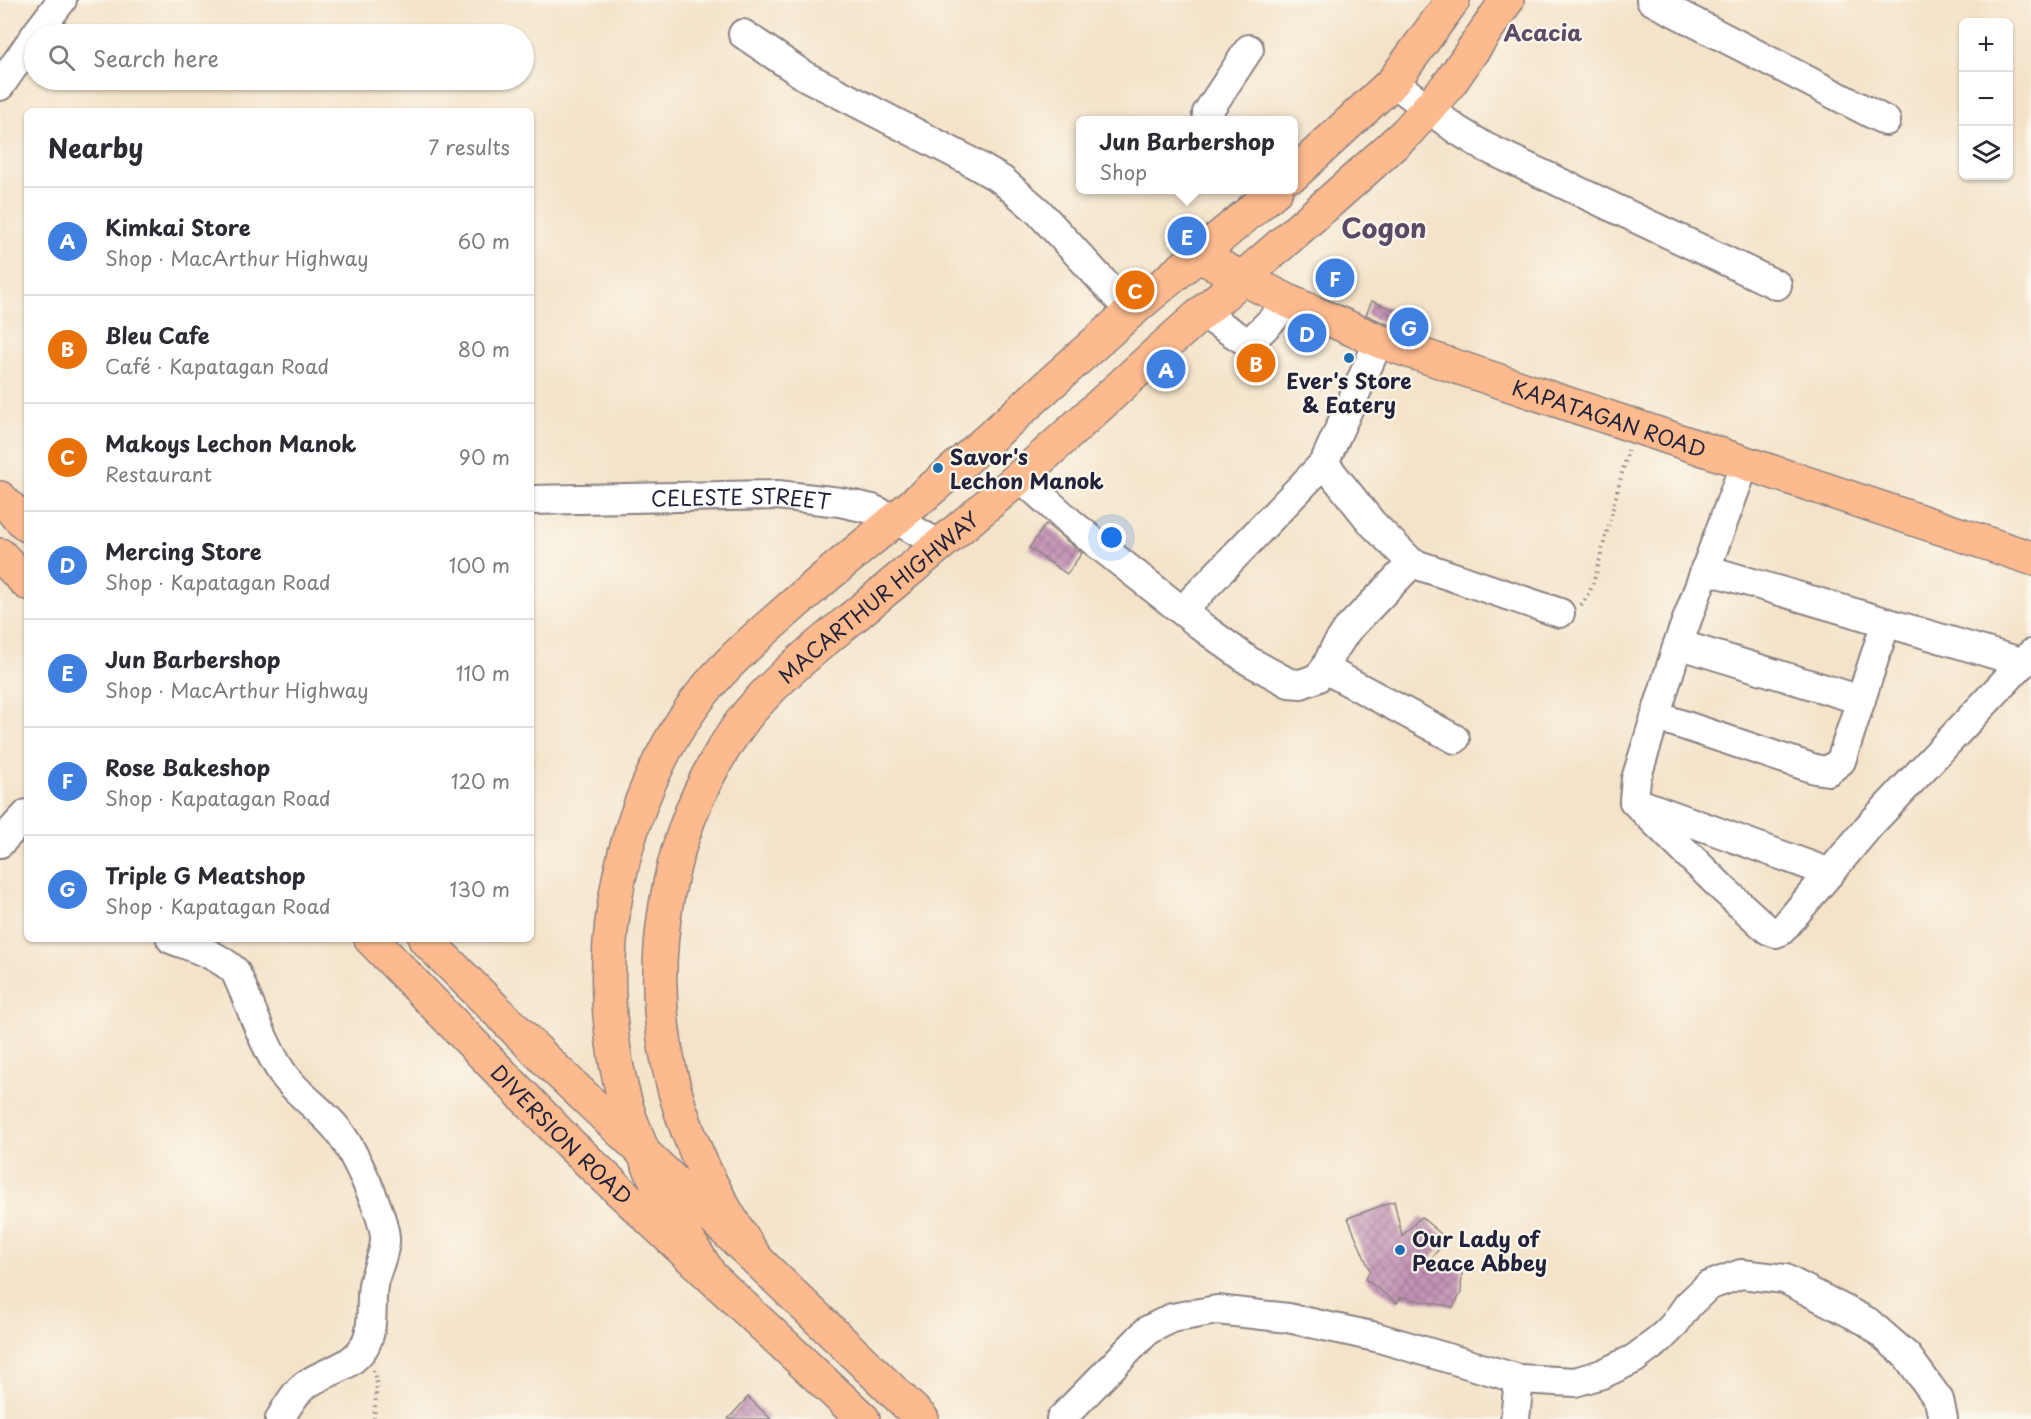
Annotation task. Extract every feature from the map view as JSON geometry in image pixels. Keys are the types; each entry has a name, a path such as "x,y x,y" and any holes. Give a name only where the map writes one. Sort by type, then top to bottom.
{"main road":[{"path":"1298,169 1393,82 1453,0"},
{"name":"MACARTHUR HIGHWAY","path":"758,1260 735,1228 693,1146 672,1082 664,1045 659,992 660,950 671,878 683,834 698,798 741,722 818,646 1020,477 1407,132 1470,56 1507,0"},
{"path":"706,1270 675,1219 643,1151 629,1114 612,1032 608,980 617,890 636,815 668,746 690,710 715,679 754,639 1269,194"},
{"name":"KAPATAGAN ROAD","path":"1199,256 1290,302 1379,340 2031,558"},
{"path":"0,555 24,580"},
{"name":"DIVERSION ROAD","path":"374,942 571,1145 863,1419"},
{"name":"DIVERSION ROAD","path":"428,942 553,1067 758,1260"},
{"path":"553,1067 565,1072 584,1074 599,1069 609,1055 612,1032"},
{"path":"758,1260 922,1419"}],"street":[{"path":"44,24 62,0"},
{"path":"1651,0 1886,122"},
{"path":"743,34 805,76 1002,180 1038,211 1131,312"},
{"path":"1208,116 1207,113 1249,49"},
{"path":"0,86 24,52"},
{"path":"1393,82 1428,109 1485,147 1777,285"},
{"path":"1202,313 1251,336 1290,302"},
{"path":"1183,610 1324,463 1379,340"},
{"path":"1324,463 1372,523 1412,563 1560,613"},
{"path":"1634,801 1636,779 1678,644 1745,463"},
{"path":"1020,477 1080,531 1183,610 1205,630 1249,661 1289,683 1301,684 1317,678 1325,669 1347,630 1412,563"},
{"name":"CELESTE STREET","path":"534,500 777,495 840,502 872,509 895,519 939,546"},
{"path":"1634,801 1722,888 1768,930 1776,933 1781,931 1869,826 2027,658 1886,622 1705,569"},
{"path":"1656,716 1815,769 1828,771 1841,761 1886,622"},
{"path":"1678,644 1861,700"},
{"path":"1325,669 1455,739"},
{"path":"1634,801 1830,873"},
{"path":"0,843 24,817"},
{"path":"179,942 224,961 235,971 272,1057 285,1077 337,1129 381,1217 385,1240 374,1277 370,1334 363,1349 349,1363 304,1386 286,1407 280,1419"},
{"path":"1061,1419 1148,1330 1172,1318 1217,1310 1288,1318 1376,1337 1519,1379 1575,1382 1602,1374 1634,1359 1665,1333 1688,1305 1708,1286 1741,1274 1785,1279 1868,1322 1907,1356 1939,1400 1943,1419"},
{"path":"1515,1419 1519,1379"}],"path":[{"path":"1560,613 1570,613 1578,608 1589,594 1634,426"},
{"path":"363,1349 373,1367 377,1384 374,1419"}],"building":[{"path":"1372,301 1398,311 1392,326 1366,315"},
{"path":"1046,524 1082,553 1067,574 1029,548"},
{"name":"Our Lady of Peace Abbey","path":"1394,1201 1402,1236 1421,1217 1447,1239 1429,1261 1462,1268 1461,1293 1453,1307 1401,1297 1397,1303 1365,1279 1370,1271 1348,1218"},
{"path":"748,1397 771,1419 728,1419"}],"place":[{"name":"Jun Barbershop","path":"1187,236"},
{"name":"Rose Bakeshop","path":"1335,278"},
{"name":"Makoys Lechon Manok","path":"1135,290"},
{"name":"Triple G Meatshop","path":"1409,327"},
{"name":"Mercing Store","path":"1307,333"},
{"name":"Ever's Store & Eatery","path":"1349,358"},
{"name":"Bleu Cafe","path":"1256,363"},
{"name":"Kimkai Store","path":"1166,369"},
{"name":"Savor's Lechon Manok","path":"938,468"},
{"name":"Our Lady of Peace Abbey","path":"1400,1250"}],"district":[{"name":"Acacia","path":"1543,31"},
{"name":"Cogon","path":"1384,226"}]}
